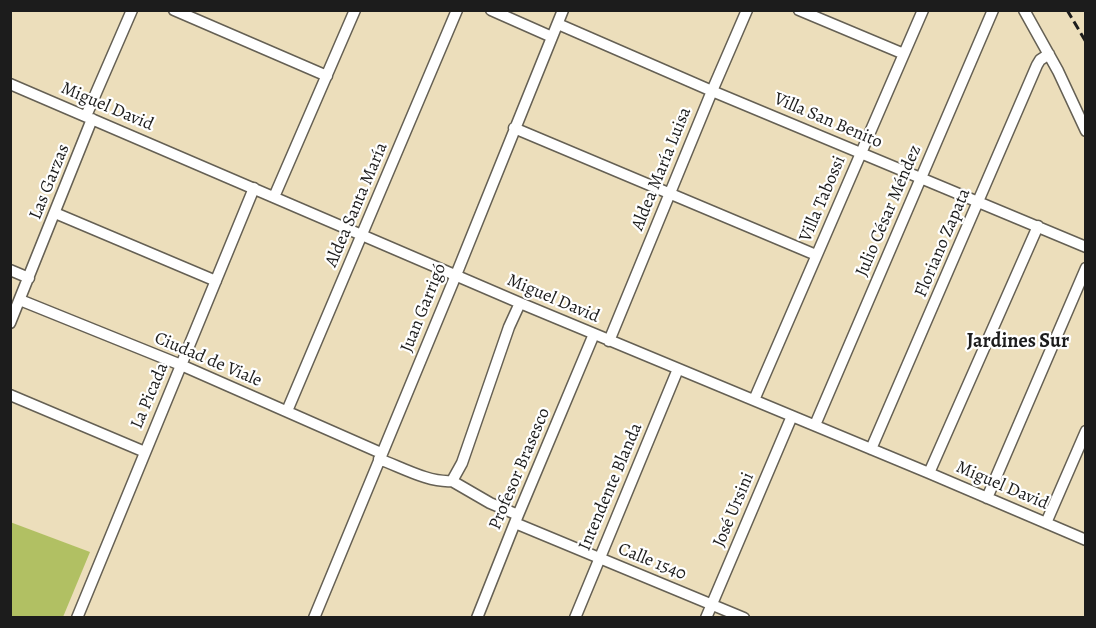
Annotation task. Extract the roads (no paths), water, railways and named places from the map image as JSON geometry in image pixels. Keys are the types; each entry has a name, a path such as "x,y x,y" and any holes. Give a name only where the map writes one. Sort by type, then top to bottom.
{"street":[{"name":"Las Garzas","path":"10,323 55,213 89,117 132,10"},
{"path":"174,10 327,76"},
{"path":"274,197 355,10"},
{"name":"Aldea Santa María","path":"287,411 457,10"},
{"path":"491,10 552,37"},
{"name":"Juan Garrigó","path":"314,618 563,10"},
{"name":"Aldea María Luisa","path":"609,341 747,10"},
{"path":"799,10 819,14 904,54"},
{"name":"Villa Tabossi","path":"754,400 923,10"},
{"name":"Julio César Méndez","path":"814,425 993,10"},
{"path":"1024,10 1058,71 1086,131"},
{"name":"Villa San Benito","path":"558,24 712,91 1086,247"},
{"name":"Floriano Zapata","path":"871,449 1037,65 1049,54"},
{"name":"Miguel David","path":"10,84 609,341 1086,540"},
{"path":"514,128 816,255"},
{"name":"La Picada","path":"78,618 254,188"},
{"path":"55,213 216,281"},
{"path":"929,473 1038,226"},
{"path":"987,498 1086,268"},
{"path":"10,270 28,278"},
{"name":"Ciudad de Viale","path":"20,300 287,411 431,479 442,482 452,481"},
{"path":"452,481 465,454 509,327 520,303"},
{"name":"Profesor Brasesco","path":"477,618 594,334"},
{"name":"Intendente Blanda","path":"575,618 678,369"},
{"path":"10,395 145,452"},
{"name":"José Ursini","path":"706,618 792,416"},
{"path":"1046,523 1086,431"},
{"name":"Calle 1540","path":"452,481 517,519 599,558 744,618"}],"railway":[{"path":"1067,10 1086,42"}],"district":[{"name":"Jardines Sur","path":"1018,342"}]}
